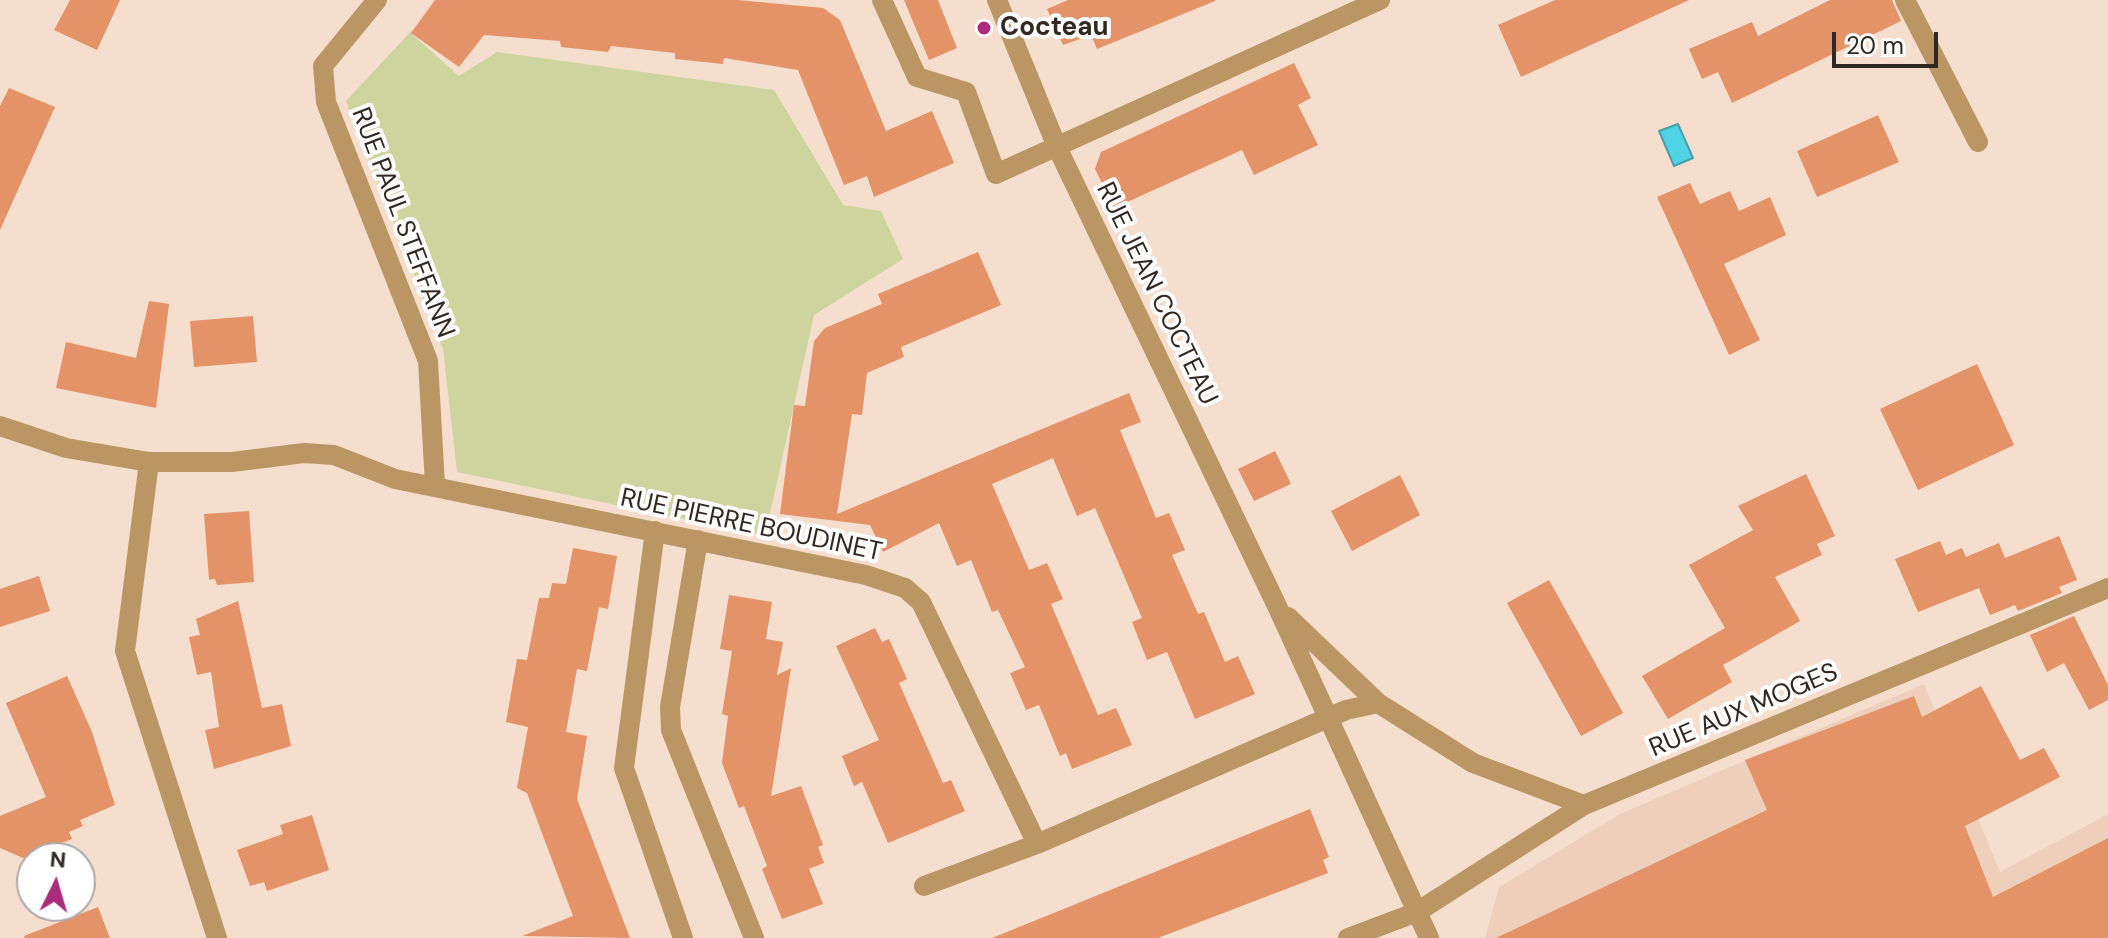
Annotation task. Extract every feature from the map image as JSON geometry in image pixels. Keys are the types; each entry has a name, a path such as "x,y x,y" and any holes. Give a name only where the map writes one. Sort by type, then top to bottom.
{"street":[{"name":"RUE PAUL STEFFANN","path":"377,0 323,66 326,102 428,361 435,485"},
{"path":"882,0 917,77 966,92 996,174 1380,0"},
{"name":"RUE JEAN COCTEAU","path":"997,0 1057,147 1277,606 1326,719 1429,938"},
{"path":"1905,0 1978,142"},
{"name":"RUE PIERRE BOUDINET","path":"0,426 66,448 149,462 232,462 304,453 334,455 395,479 866,575 905,588 921,602 1037,844"},
{"path":"149,462 125,651 217,938"},
{"path":"655,531 624,768 683,938"},
{"path":"698,540 670,707 671,730 754,938"},
{"name":"RUE AUX MOGES","path":"1348,938 1417,912 1584,805 2108,588"},
{"name":"RUE JEAN COCTEAU","path":"1277,606 1378,703 1473,763 1584,805"},
{"path":"924,886 1037,844 1326,719 1378,703"}],"shaded area":[{"path":"1924,684 2000,872 2108,814 2108,938 1485,938 1499,887 1620,814"}],"green space":[{"path":"415,27 412,34 459,76 497,52 774,90 843,205 881,211 903,259 814,315 765,536 457,472 443,349 346,101"}],"water":[{"path":"1678,124 1693,158 1674,166 1659,131"}],"building":[{"path":"70,0 120,0 97,50 54,30"},
{"path":"435,0 738,0 823,8 840,20 886,131 932,111 954,163 874,197 867,176 844,185 798,70 724,58 723,64 675,59 675,53 611,46 608,52 561,47 560,41 484,35 459,67 411,33"},
{"path":"904,0 938,0 957,48 929,60"},
{"path":"1068,0 1215,1 1097,49 1091,35 1063,45 1047,9"},
{"path":"1555,0 1689,0 1521,77 1498,25"},
{"path":"1830,0 1892,0 1901,21 1732,103 1718,72 1702,79 1689,49 1752,22 1758,36"},
{"path":"1294,63 1311,98 1298,105 1318,145 1254,175 1242,150 1114,208 1095,169 1101,152"},
{"path":"9,88 55,107 0,230 0,106"},
{"path":"1878,115 1899,162 1817,197 1797,151"},
{"path":"1690,183 1700,204 1730,191 1739,211 1770,197 1786,235 1724,264 1760,340 1729,355 1657,197"},
{"path":"978,252 1001,305 901,347 904,357 867,373 862,415 852,414 837,514 1129,393 1141,422 1120,430 1156,518 1169,513 1185,550 1172,555 1198,614 1204,612 1225,662 1238,656 1255,694 1195,719 1167,652 1147,660 1132,622 1142,618 1095,508 1077,516 1053,458 992,484 1029,570 1047,563 1063,599 1051,604 1098,715 1116,708 1132,745 1072,769 1066,753 1060,756 1039,705 1026,710 1010,673 1025,667 998,610 992,612 971,560 957,566 939,523 883,552 870,525 780,514 794,405 805,406 814,341 825,328 882,304 878,294"},
{"path":"149,301 169,304 156,408 56,388 66,342 136,358"},
{"path":"253,316 257,362 194,367 190,321"},
{"path":"1977,364 2014,445 1918,490 1880,409"},
{"path":"1275,451 1291,484 1254,501 1238,469"},
{"path":"1806,474 1835,536 1817,544 1822,555 1775,577 1800,621 1723,665 1732,682 1668,719 1642,676 1725,628 1689,565 1753,530 1738,506"},
{"path":"1400,475 1420,515 1352,551 1331,511"},
{"path":"249,511 254,582 217,585 215,579 209,580 204,514"},
{"path":"2059,536 2077,580 2059,587 2062,593 2018,611 2015,605 1990,615 1979,588 1918,612 1895,559 1940,541 1946,555 1962,548 1966,557 1999,543 2005,558"},
{"path":"573,548 617,556 608,609 599,607 587,671 577,669 566,732 587,736 577,799 630,938 522,936 573,916 527,793 517,788 528,727 506,722 517,659 527,660 539,598 549,598 552,583 566,584"},
{"path":"39,576 50,611 0,627 0,589"},
{"path":"1549,580 1623,713 1581,736 1507,603"},
{"path":"729,595 772,602 766,639 783,642 777,675 791,668 771,796 801,786 823,845 818,847 824,863 809,869 823,904 782,919 762,869 767,866 744,806 739,808 722,763 728,716 722,714 732,651 720,649"},
{"path":"238,601 262,708 282,704 291,746 214,769 205,730 219,727 211,672 197,675 189,637 200,635 196,619"},
{"path":"2074,616 2108,685 2108,700 2089,710 2064,663 2047,672 2030,635"},
{"path":"875,628 882,642 889,639 907,679 899,683 943,783 951,780 965,811 888,843 862,782 854,786 842,756 879,740 836,646"},
{"path":"67,676 92,732 115,805 80,820 83,826 69,832 72,839 64,842 16,842 16,855 0,848 0,816 46,797 6,703"},
{"path":"1981,686 2020,760 2044,748 2060,777 1965,826 1993,897 2108,838 2108,938 1496,938 1767,810 1745,760 1914,696 1922,717"},
{"path":"1310,809 1329,857 1323,860 1328,873 1158,938 992,938"},
{"path":"312,815 329,870 267,891 264,882 250,886 237,850 283,834 280,825"},
{"path":"96,908 110,938 24,936 60,922 96,922"}],"place":[{"name":"Cocteau","path":"984,28"}]}
